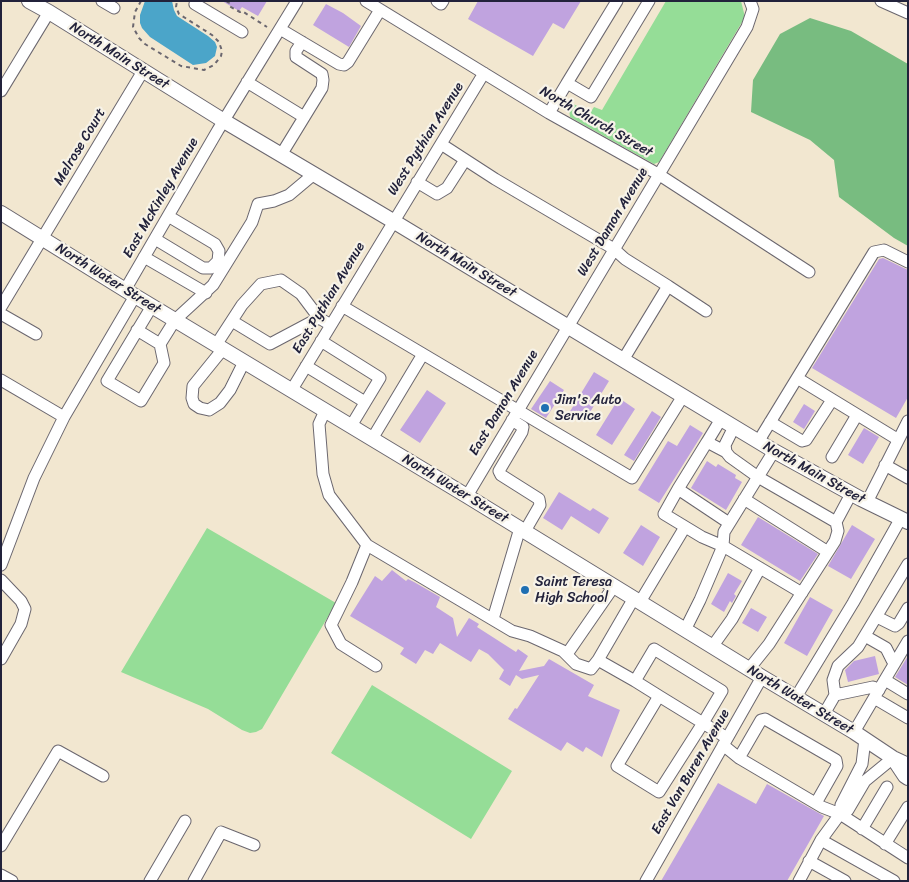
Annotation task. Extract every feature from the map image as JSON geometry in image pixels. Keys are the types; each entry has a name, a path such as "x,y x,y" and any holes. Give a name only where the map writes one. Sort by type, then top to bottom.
{"main road":[{"name":"North Main Street","path":"29,1 224,121 758,442 851,494 904,520"},
{"name":"North Water Street","path":"1,212 130,293 468,496 893,758 908,765"},
{"path":"893,758 908,778"}],"street":[{"path":"102,1 114,8"},
{"path":"196,1 194,4 242,32"},
{"name":"East McKinley Avenue","path":"1,565 34,478 130,293 144,257 297,1"},
{"name":"North Church Street","path":"366,1 549,113 658,174 809,272"},
{"path":"437,1 441,4 443,1"},
{"path":"549,113 617,1"},
{"path":"567,83 591,97 648,1"},
{"name":"West Damon Avenue","path":"567,326 747,27 753,8 750,1"},
{"path":"881,1 908,14"},
{"path":"280,29 339,64 344,65 348,62 380,10"},
{"path":"1,91 49,12"},
{"path":"281,155 322,88 322,74 296,56 296,51 302,42"},
{"name":"Melrose Court","path":"1,307 143,71"},
{"name":"West Pythian Avenue","path":"393,221 484,73"},
{"path":"248,82 304,117"},
{"path":"440,144 495,180 614,249 625,259 706,311"},
{"path":"417,182 437,194 447,188 464,160"},
{"path":"152,306 107,381 141,401 164,364 160,344 175,320 213,285 222,263 252,222 258,204 274,201 289,195 314,174"},
{"path":"168,216 215,244 222,263"},
{"name":"East Pythian Avenue","path":"291,391 393,221"},
{"path":"155,239 203,268 211,268 222,263"},
{"path":"758,442 874,252 884,250 908,262"},
{"path":"144,257 206,293"},
{"path":"244,362 230,390 220,403 210,410 200,408 194,404 192,398 193,386 220,347 242,305 261,284 281,280 301,294 318,318 331,324"},
{"path":"622,360 668,286"},
{"path":"342,306 423,354 515,415 632,478 683,396"},
{"path":"1,314 36,334"},
{"path":"232,321 270,344 318,318"},
{"name":"East Damon Avenue","path":"468,496 567,326"},
{"path":"137,330 160,344"},
{"path":"321,341 380,378 351,426"},
{"path":"372,439 423,354"},
{"path":"306,366 365,402"},
{"path":"796,378 897,439"},
{"path":"1,380 64,417"},
{"path":"770,422 802,441 806,440 810,437 832,400"},
{"path":"325,411 319,424 323,474 329,495 366,545 512,631 530,636 564,651 576,664 591,669 685,527"},
{"path":"493,619 523,530 540,505 538,499 501,475 499,471 522,432 523,426 515,415"},
{"path":"832,457 857,415"},
{"path":"721,419 664,514 702,537 723,546 802,593"},
{"path":"866,502 884,464 908,421"},
{"path":"734,427 725,444 726,452 730,458 758,477 836,522"},
{"path":"707,442 726,452"},
{"path":"685,630 723,546 724,532 774,451"},
{"path":"884,464 908,478"},
{"path":"678,490 729,523"},
{"path":"749,669 769,644 828,552 838,531 836,522 851,494"},
{"path":"744,499 828,552"},
{"path":"796,697 904,520"},
{"path":"366,545 352,582 331,625 341,644 376,666"},
{"path":"824,714 835,695 833,688 835,672 842,661 858,647 908,564"},
{"path":"712,647 732,619 760,568"},
{"path":"1,580 21,601 25,609 21,624 1,659"},
{"path":"567,654 614,586"},
{"path":"877,616 895,626 908,608"},
{"path":"865,636 886,648 895,662"},
{"path":"840,814 840,805 862,764 860,736 880,689 908,641"},
{"path":"635,681 654,649 722,691 659,792 617,766 659,696"},
{"path":"598,660 703,723 725,741 739,758 816,803 840,814 908,858"},
{"name":"East Van Buren Avenue","path":"646,881 762,677"},
{"path":"835,695 873,687 908,694"},
{"path":"880,689 908,718"},
{"path":"739,758 761,720 765,719 836,760 837,766 816,803"},
{"path":"1,846 58,751 103,776"},
{"path":"799,881 821,840 840,814 848,810 865,781 893,758"},
{"path":"862,829 887,787"},
{"path":"885,844 908,807"},
{"path":"150,881 185,821"},
{"path":"194,881 221,832 254,845"},
{"path":"821,840 894,881"},
{"path":"809,861 844,881"},
{"path":"1,874 12,881"}],"path":[{"path":"140,1 134,12 133,27 139,38 145,44 181,66 204,70 214,65 221,56 222,52 219,42 212,35 179,14 176,7 177,1"},
{"path":"226,1 229,3 229,6 240,12 242,11 268,27"}],"green space":[{"path":"666,1 741,1 745,17 659,162 654,164 570,117 568,101 590,113 594,107 602,110"},
{"path":"810,18 851,31 908,64 908,246 894,238 839,197 834,160 810,140 751,112 753,80 780,34"},
{"path":"207,528 336,603 262,729 256,732 250,733 242,730 208,709 121,672"},
{"path":"372,685 512,771 471,839 331,753"}],"water":[{"path":"145,1 172,1 177,16 215,42 217,47 215,56 206,63 193,65 150,37 140,23 140,15"}],"building":[{"path":"222,1 267,1 258,16 242,7 239,11"},
{"path":"478,1 581,1 564,29 553,23 533,56 468,19"},
{"path":"326,4 361,26 349,47 313,25"},
{"path":"883,258 908,270 908,397 896,418 812,368 879,259"},
{"path":"594,372 609,381 584,422 569,413"},
{"path":"550,381 564,390 546,418 531,409"},
{"path":"427,390 446,403 420,443 400,430"},
{"path":"619,398 635,409 612,445 596,435"},
{"path":"804,404 815,411 804,429 793,422"},
{"path":"652,411 661,417 634,461 624,455"},
{"path":"690,425 703,433 659,503 638,490 668,441 677,446"},
{"path":"864,428 879,437 863,464 848,455"},
{"path":"707,461 716,467 718,464 736,475 735,478 742,482 726,510 691,488"},
{"path":"559,492 590,511 593,508 609,518 599,534 571,516 562,530 543,518"},
{"path":"758,517 818,554 800,581 741,545"},
{"path":"641,525 660,537 643,566 623,553"},
{"path":"852,525 875,539 851,579 828,566"},
{"path":"392,570 406,581 408,579 440,597 436,607 453,618 457,637 469,618 479,624 477,627 516,652 518,649 528,656 519,671 544,666 549,659 594,685 588,696 620,710 602,757 586,747 583,752 567,742 561,751 508,719 515,708 517,709 539,675 522,679 516,675 510,686 499,679 504,670 488,654 479,649 471,662 440,643 433,654 425,650 416,664 400,654 404,648 350,616 375,576 382,581"},
{"path":"728,573 742,581 734,594 736,596 732,603 730,601 724,612 711,604"},
{"path":"810,597 833,610 807,656 784,643"},
{"path":"751,608 767,617 758,632 742,623"},
{"path":"875,656 879,674 848,682 845,670 854,661"},
{"path":"908,656 908,685 895,677"},
{"path":"718,783 756,804 767,784 824,816 787,881 661,881"}],"place":[{"name":"Jim's Auto Service","path":"545,408"},
{"name":"Saint Teresa High School","path":"525,590"}]}
